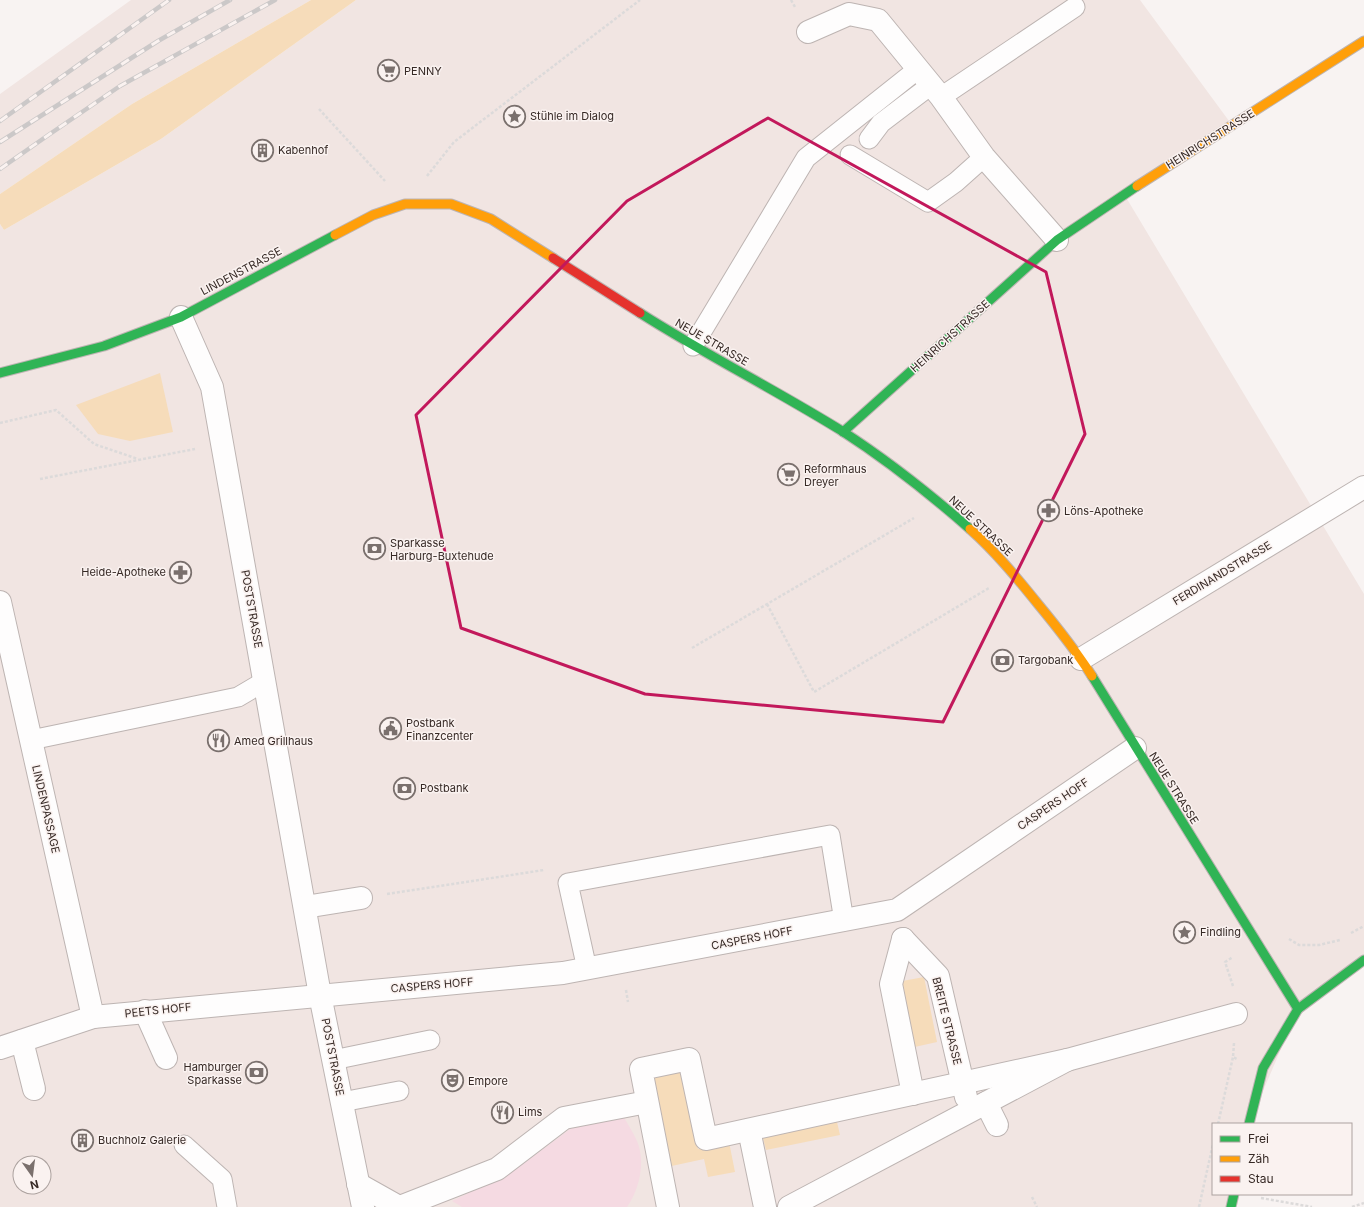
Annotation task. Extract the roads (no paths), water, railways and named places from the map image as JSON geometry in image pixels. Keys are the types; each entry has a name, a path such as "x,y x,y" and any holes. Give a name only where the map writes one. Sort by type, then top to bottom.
{"street":[{"path":"808,32 849,14 878,20 930,84 984,158 1057,240"},
{"name":"HEINRICHSTRASSE","path":"843,432 1057,240 1124,194 1364,41"},
{"name":"LINDENSTRASSE","path":"0,373 104,346 181,317 373,214 405,204 451,204 491,219"},
{"name":"NEUE STRASSE","path":"491,219 693,346 816,415 843,432 940,503 980,538 1014,574 1081,659 1298,1009"},
{"name":"POSTSTRASSE","path":"181,317 212,387 320,995 363,1207"},
{"name":"FERDINANDSTRASSE","path":"1081,659 1364,488"},
{"name":"LINDENPASSAGE","path":"0,602 93,1017"},
{"name":"CASPERS HOFF","path":"320,995 563,973 898,910 1135,748"},
{"path":"305,907 361,898"},
{"name":"BREITE STRASSE","path":"913,1094 891,984 903,939 938,976 962,1083 978,1107 997,1125"},
{"path":"1249,1123 1263,1068 1298,1009 1364,960"},
{"name":"PEETS HOFF","path":"0,1048 93,1017 320,995"},
{"path":"145,1011 166,1058"},
{"path":"668,1207 641,1069 689,1059 706,1139 1067,1060 1236,1014"},
{"path":"22,1041 34,1089"},
{"path":"790,1207 1067,1060"},
{"path":"358,1184 400,1207 497,1169 564,1118 647,1102"},
{"path":"748,1130 765,1207"},
{"path":"1231,1207 1234,1195"}],"lane":[{"path":"693,346 806,158 930,84 1075,7"},
{"path":"869,139 881,123 930,84"},
{"path":"850,155 928,202 956,182 984,158"},
{"path":"31,740 238,697 265,681"},
{"path":"587,969 568,883 830,835 844,921"},
{"path":"333,1060 430,1040"},
{"path":"342,1102 399,1092"},
{"path":"184,1145 222,1179 227,1207"}],"railway":[{"path":"0,121 169,0"},
{"path":"0,142 158,41 230,0"},
{"path":"0,169 120,86 275,0"}],"place":[{"name":"PENNY","path":"388,71"},
{"name":"Stühle im Dialog","path":"515,116"},
{"name":"Kabenhof","path":"262,150"},
{"name":"Reformhaus Dreyer","path":"788,475"},
{"name":"Löns-Apotheke","path":"1049,511"},
{"name":"Sparkasse Harburg-Buxtehude","path":"374,549"},
{"name":"Heide-Apotheke","path":"181,572"},
{"name":"Targobank","path":"1003,660"},
{"name":"Postbank Finanzcenter","path":"391,729"},
{"name":"Amed Grillhaus","path":"218,741"},
{"name":"Postbank","path":"404,788"},
{"name":"Findling","path":"1184,932"},
{"name":"Hamburger Sparkasse","path":"257,1073"},
{"name":"Empore","path":"452,1081"},
{"name":"Lims","path":"502,1112"},
{"name":"Buchholz Galerie","path":"83,1140"}]}
